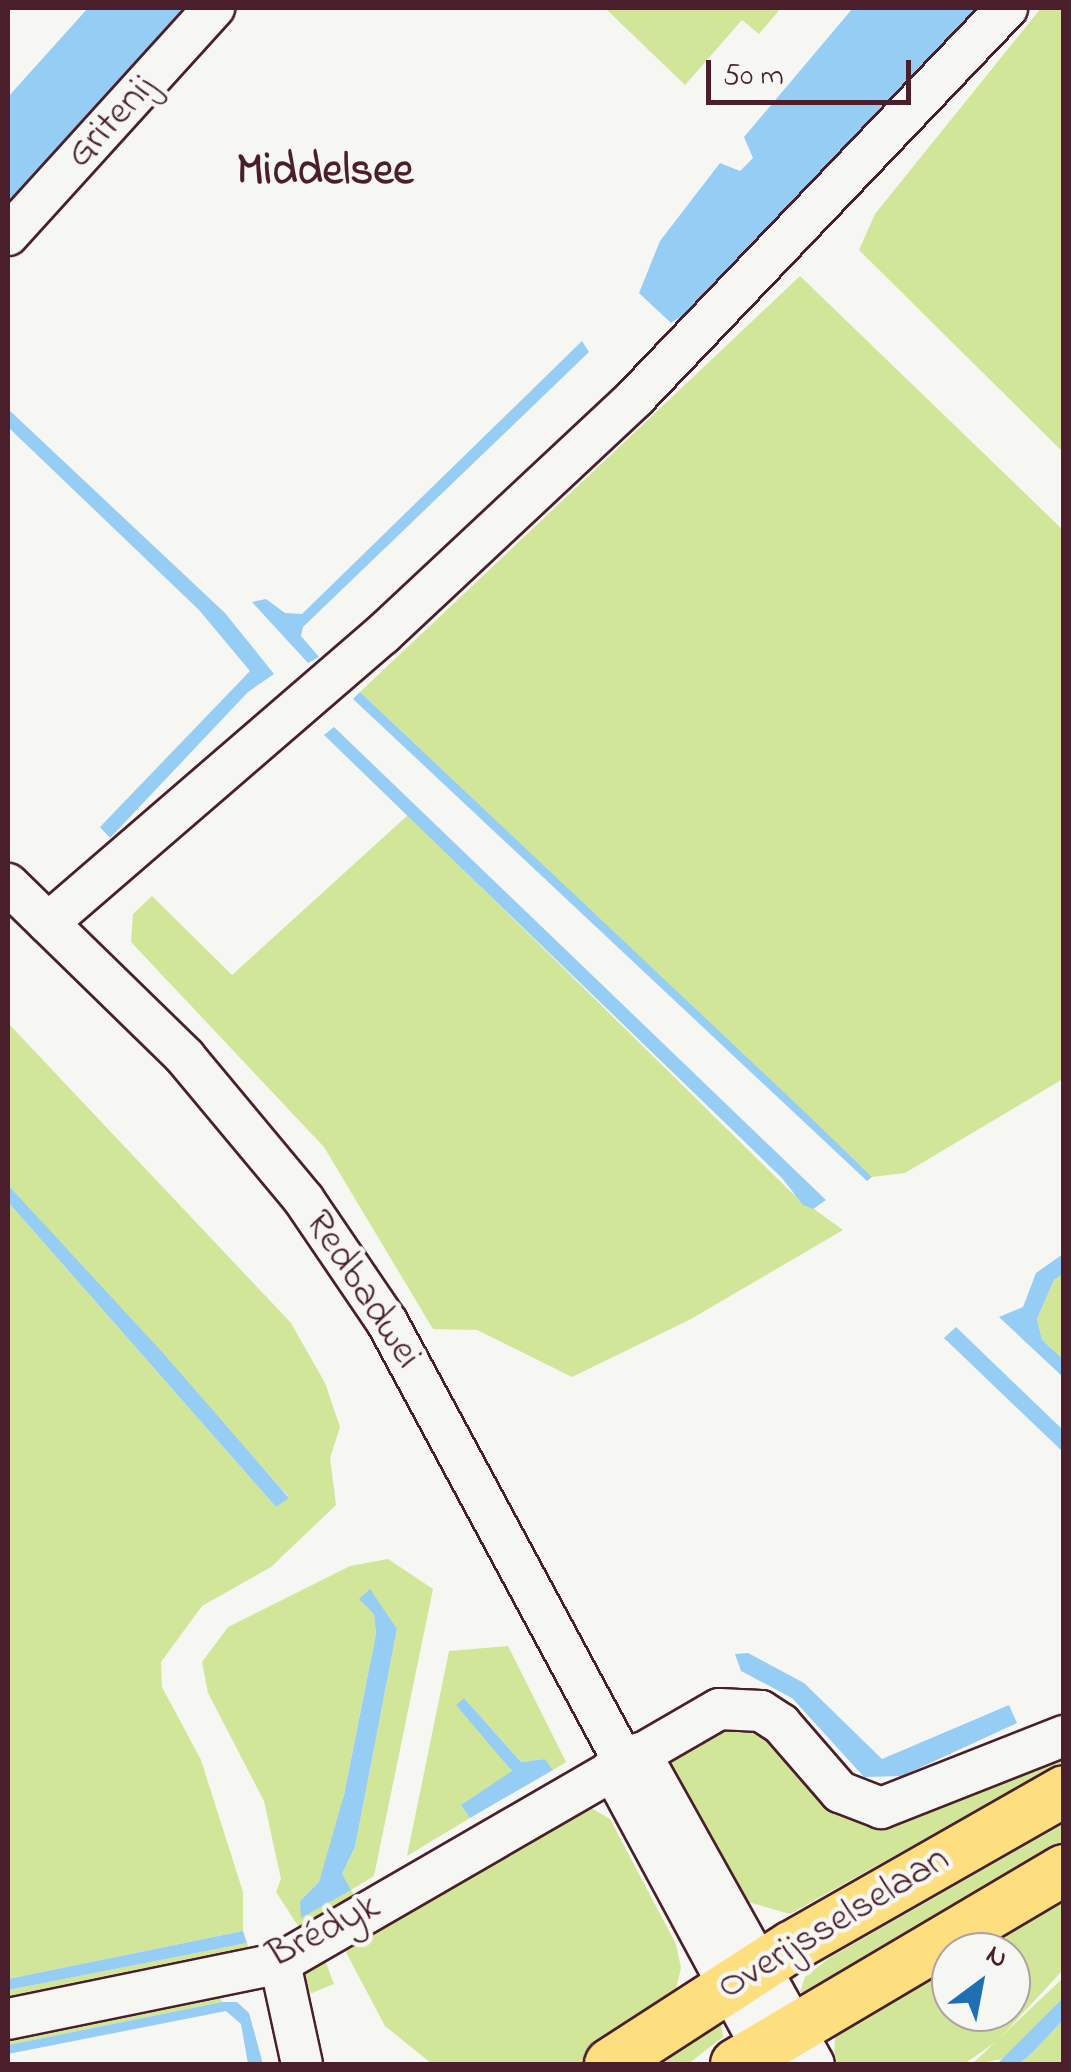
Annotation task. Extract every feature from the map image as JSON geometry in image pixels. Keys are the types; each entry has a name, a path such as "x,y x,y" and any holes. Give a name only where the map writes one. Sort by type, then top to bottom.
{"main road":[{"name":"Overijsselselaan","path":"610,2064 743,1976 1064,1791"},
{"name":"Overijsselselaan","path":"775,2054 1064,1870"}],"street":[{"name":"Gritenij","path":"8,235 214,8"},
{"path":"48,923 383,634 635,398 1007,8"},
{"name":"Redbadwei","path":"8,884 233,1109 333,1241 387,1322 743,1976 775,2054"},
{"name":"Brédyk","path":"8,2020 280,1963 719,1709 741,1706 781,1724 840,1792 881,1808 1064,1736"},
{"path":"280,1963 302,2064"}],"green space":[{"path":"605,8 781,8 759,34 742,20 685,85"},
{"path":"1041,8 1063,8 1063,452 859,250 875,214"},
{"path":"800,276 1063,530 1063,1079 905,1173 872,1177 360,692"},
{"path":"408,815 792,1193 843,1230 691,1319 572,1377 477,1330 433,1329 324,1147 131,942 133,914 152,896 232,975"},
{"path":"8,1023 291,1323 325,1383 340,1427 330,1458 336,1505 271,1567 202,1606 161,1662 162,1687 201,1760 243,1892 243,1931 8,1979 8,1202 276,1507 289,1497 8,1185"},
{"path":"1063,1274 1063,1359 1042,1340 1037,1319 1054,1280"},
{"path":"388,1559 433,1589 374,1876 351,1890 361,1905 304,1935 276,1892 281,1879 264,1801 208,1693 202,1662 228,1627 350,1566","holes":["374,1614 397,1629 355,1847 342,1874 300,1901 319,1882 334,1845 376,1634"]},
{"path":"508,1646 566,1762 553,1770 545,1759 521,1762 464,1698 512,1772 461,1805 470,1818 407,1856 449,1651"},
{"path":"715,1727 762,1727 844,1811 1064,1744 1063,1762 790,1914 741,1900 652,1761"},
{"path":"586,1805 610,1819 676,1944 681,1968 674,1997 660,2014 583,2064 432,2064 385,2026 341,1943"},
{"path":"1063,1824 1063,1853 807,1994 800,1992 805,1977 829,1958"},
{"path":"1063,1887 1063,1970 1031,2004 1031,1932 984,1932"},
{"path":"247,1943 251,1955 8,2005 8,1990"},
{"path":"325,1960 334,1984 312,1993 301,1990 299,1974"},
{"path":"931,1962 931,2032 1005,2032 964,2064 834,2064 835,2038 856,2005"},
{"path":"1063,1978 1063,1998 1031,2031 1031,2008"},
{"path":"218,1987 222,2002 8,2045 8,2031"},
{"path":"720,2018 723,2037 688,2064 636,2064"},
{"path":"1063,2020 1063,2064 1019,2064 1034,2051"},
{"path":"1006,2032 1030,2032 1004,2059 972,2064"}],"water":[{"path":"88,8 190,8 8,210 8,97"},
{"path":"853,8 981,8 703,302 671,323 639,293 660,241 720,163 740,171 753,158 744,137"},
{"path":"582,341 589,352 303,627 301,636 319,657 308,663 252,602 266,599 285,613 302,614"},
{"path":"8,409 225,613 274,674 248,692 110,838 100,827 250,671 199,610 8,427"},
{"path":"360,692 872,1177 867,1181 353,699"},
{"path":"334,727 826,1200 813,1209 803,1205 782,1178 324,735"},
{"path":"8,1185 163,1353 289,1498 276,1507 8,1202"},
{"path":"1063,1254 1063,1274 1054,1280 1037,1319 1042,1340 1063,1359 1063,1377 999,1317 1023,1307 1036,1273"},
{"path":"956,1327 1063,1430 1063,1452 944,1338"},
{"path":"370,1589 397,1629 355,1847 342,1874 351,1890 301,1918 300,1901 319,1882 344,1795 376,1634 374,1614 359,1599"},
{"path":"748,1653 804,1683 882,1759 1009,1705 1017,1723 902,1776 864,1777 792,1698 741,1671 735,1654"},
{"path":"464,1698 521,1762 545,1759 553,1770 470,1818 461,1805 512,1771 456,1705"},
{"path":"243,1931 247,1943 8,1990 8,1979"},
{"path":"1063,1998 1063,2020 1034,2051 1019,2064 997,2064 1031,2032"},
{"path":"237,2002 249,2013 263,2064 248,2064 241,2024 226,2011 8,2054 8,2045"}],"district":[{"name":"Middelsee","path":"325,173"}]}
